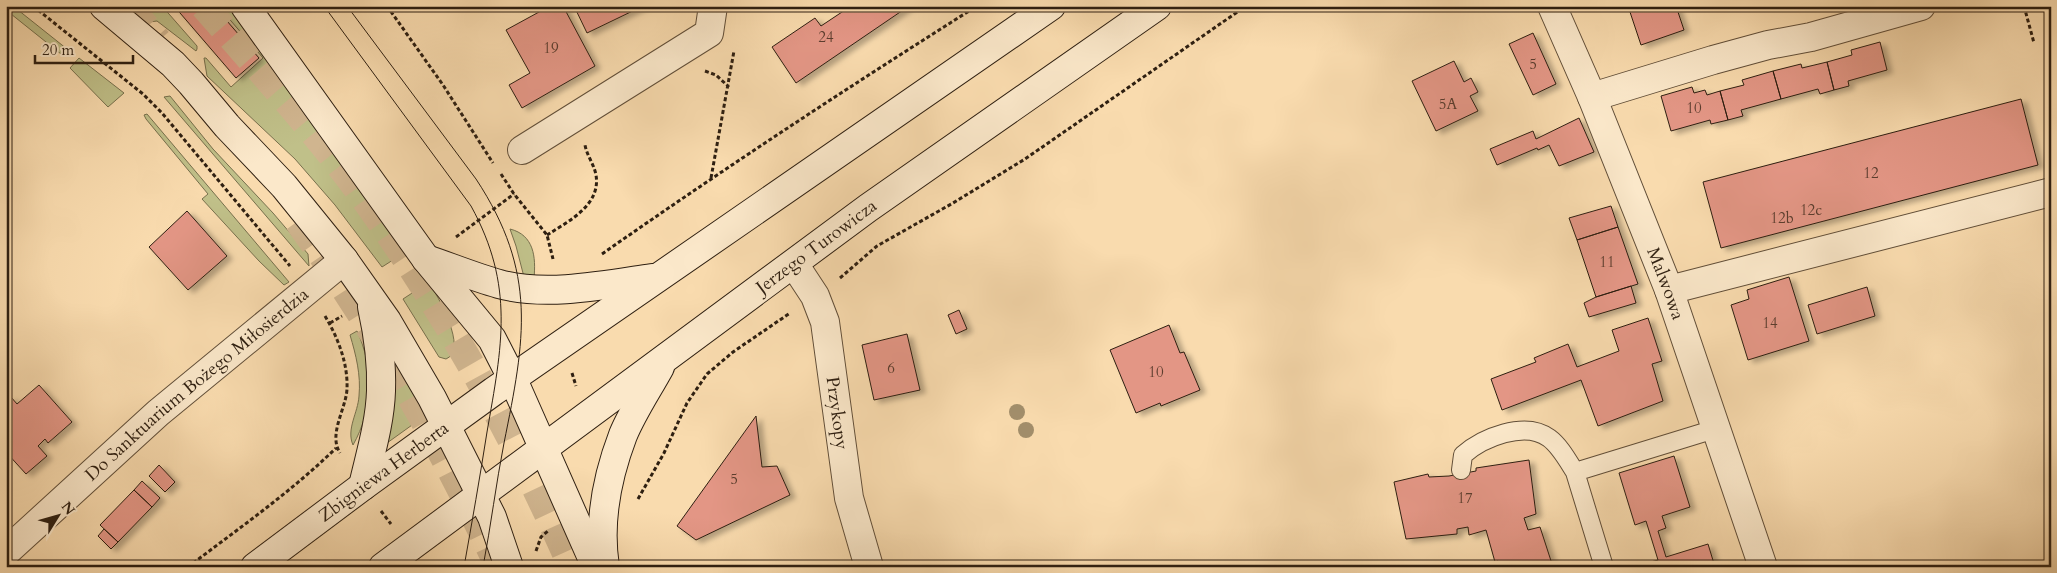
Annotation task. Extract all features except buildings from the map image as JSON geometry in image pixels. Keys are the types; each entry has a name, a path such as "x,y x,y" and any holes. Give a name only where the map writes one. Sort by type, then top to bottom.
{"main road":[{"path":"104,6 172,64 191,83 227,126 284,186 344,260 400,344 446,427 492,517 509,567"},
{"path":"245,6 426,259 492,339 513,379 596,567"},
{"path":"522,150 708,33 713,6"},
{"path":"513,379 1051,6"},
{"name":"Jerzego Turowicza","path":"481,495 884,196 1156,6"},
{"name":"Malwowa","path":"1552,6 1592,97 1669,290 1762,567"},
{"path":"1592,97 1713,60 1768,45 1811,37 1921,6"},
{"path":"1669,290 2051,192"},
{"path":"426,259 500,284 520,287 565,290 660,276"},
{"name":"Do Sanktuarium Bożego Miłosierdzia","path":"6,552 158,413 344,260"},
{"name":"Przykopy","path":"794,264 815,296 825,322 849,498 869,567"},
{"path":"363,486 376,431 381,391 377,330 370,297"},
{"path":"606,567 603,528 605,495 624,434 664,359"},
{"name":"Zbigniewa Herberta","path":"255,567 363,486 513,379"},
{"path":"383,567 481,495"}],"lane":[{"path":"1575,472 1715,429"},
{"path":"1461,470 1463,455 1476,444 1517,430 1532,430 1549,438 1562,452 1575,472 1604,567"}],"path":[{"path":"33,6 143,94 162,113 309,289 330,323 342,350 346,369 347,390 336,434 336,448 316,468 274,502 188,567"},
{"path":"387,6 444,85"},
{"path":"598,257 711,178 977,6"},
{"path":"838,280 877,246 1025,159 1246,6"},
{"path":"2024,6 2034,43"},
{"path":"711,178 729,87"},
{"path":"548,235 579,214 589,204 595,194 596,174 587,153 585,139"},
{"path":"449,242 514,194"},
{"path":"330,323 348,312"},
{"path":"648,479 664,453 686,403 707,374 733,352 793,312"},
{"path":"534,557 542,537"}],"green space":[{"path":"6,6 13,6 67,49 61,54 6,10"},
{"path":"118,6 162,6 197,46 196,51 157,21 141,23"},
{"path":"218,6 234,6 407,251 382,267 335,205 295,159 207,76 204,58 231,87 263,58"},
{"path":"79,58 124,93 108,107 70,68"},
{"path":"170,96 213,149 273,213 308,254 309,266 164,97"},
{"path":"147,114 289,282 284,285 259,261 202,199 208,194 146,119 144,115"},
{"path":"510,229 524,236 532,248 534,255 534,278 524,277"},
{"path":"429,282 444,310 453,334 454,345 452,354 446,359 439,357 403,299"},
{"path":"357,331 366,359 369,388 368,403 360,432 353,445 351,433 358,402 359,373 350,335"},
{"path":"396,360 426,415 387,443 394,405 394,361"}],"tunnel":[{"path":"128,6 158,41"},
{"path":"204,6 326,148 364,198 423,286 478,377 503,423 572,567"},
{"path":"298,221 327,262 406,389 455,477 499,567"}],"tram line":[{"path":"324,6 471,206 485,235 494,263 499,290 500,344 497,372 464,567"},
{"path":"347,6 476,179 496,213 509,245 518,276 521,307 521,339 483,567"}]}
